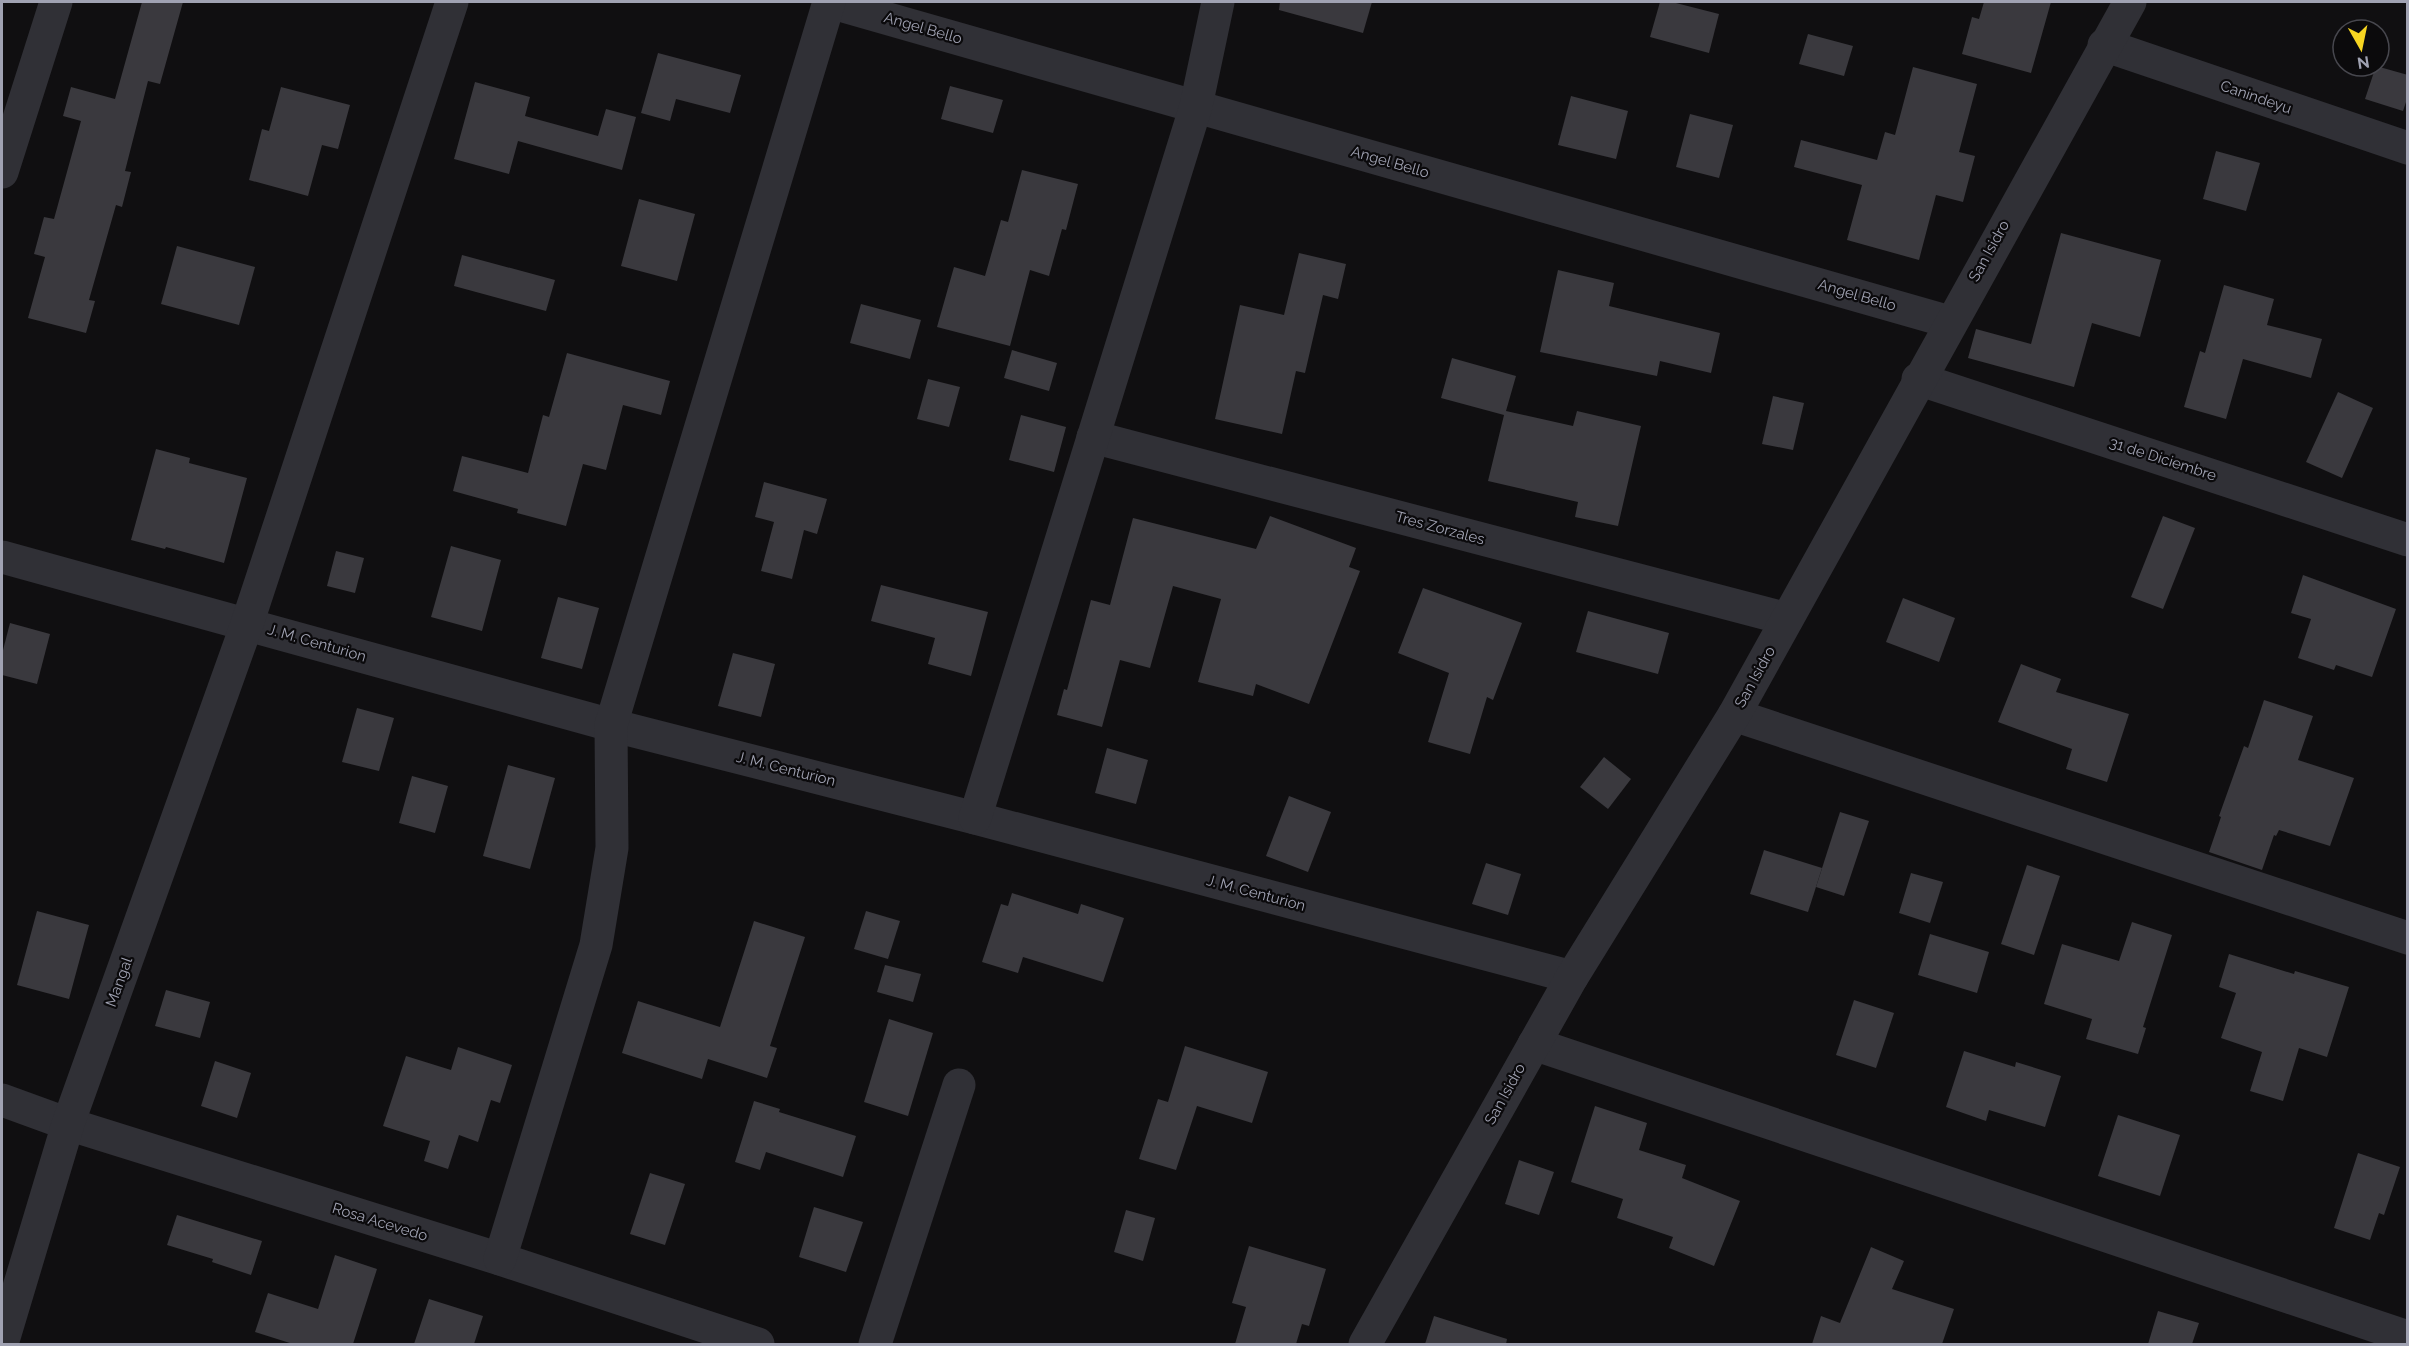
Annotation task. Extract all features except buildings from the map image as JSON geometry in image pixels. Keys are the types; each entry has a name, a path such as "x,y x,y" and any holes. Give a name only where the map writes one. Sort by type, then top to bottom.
{"street":[{"path":"2,172 56,2"},
{"name":"Mangal","path":"2,1344 68,1124 247,624 452,2"},
{"path":"500,1259 596,945 612,848 611,725 829,2"},
{"name":"Angel Bello","path":"829,2 1950,322"},
{"path":"975,818 1196,106 1218,2"},
{"name":"San Isidro","path":"1365,1344 1572,977 1734,715 1918,379 2130,2"},
{"name":"Canindeyu","path":"2104,45 2408,148"},
{"name":"31 de Diciembre","path":"1918,379 2408,540"},
{"name":"Tres Zorzales","path":"1093,437 1786,619"},
{"name":"J. M. Centurion","path":"2,557 611,725 975,818 1572,977"},
{"path":"1734,715 2408,938"},
{"path":"1534,1044 2408,1337"},
{"path":"875,1344 959,1085"},
{"name":"Rosa Acevedo","path":"2,1100 68,1124 500,1259 758,1344"}]}
